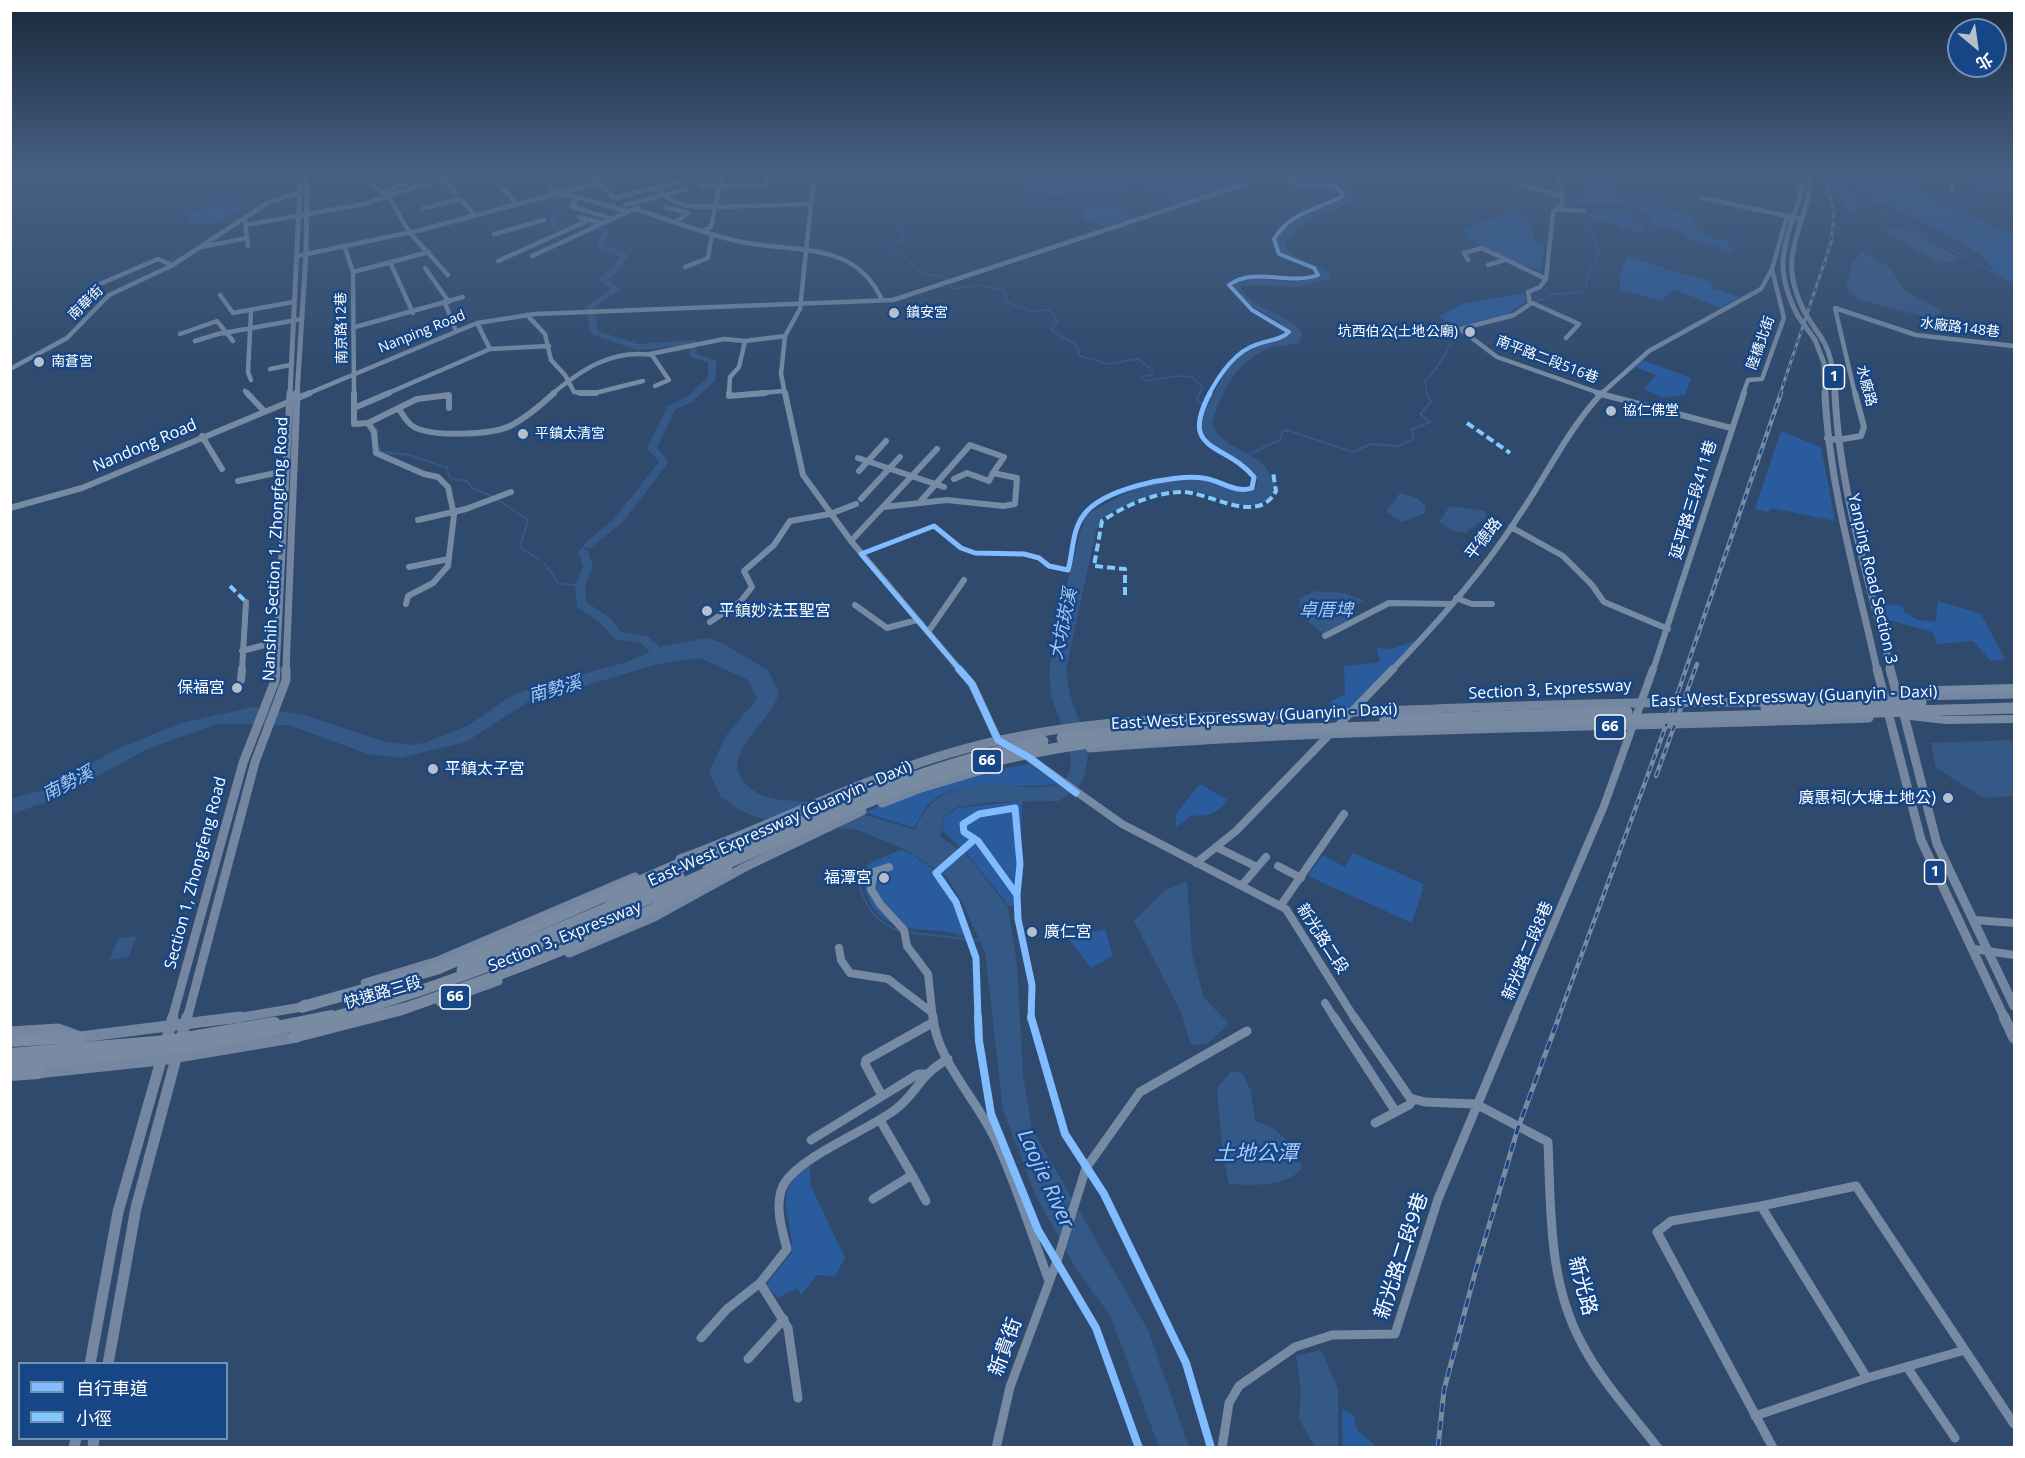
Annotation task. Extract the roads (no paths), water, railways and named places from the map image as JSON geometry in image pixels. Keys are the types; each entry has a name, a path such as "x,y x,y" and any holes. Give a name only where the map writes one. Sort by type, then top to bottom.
{"highway":[{"path":"1897,696 1923,691 2014,688"},
{"name":"East-West Expressway (Guanyin - Daxi)","path":"10,1067 145,1054 209,1044 260,1035 392,1000 486,969 755,847 886,784 936,766 1018,745 1081,735 1195,726 2014,700"},
{"name":"East-West Expressway (Guanyin - Daxi)","path":"10,1055 179,1040 269,1026 376,998 492,959 755,847 928,778 1019,753 1060,745 1218,733 2014,708"},
{"path":"1905,716 1945,720 2014,718"},
{"path":"302,1007 440,968 679,864 755,847"},
{"path":"294,1036 403,1009 486,981 653,909 706,882 755,847"},
{"path":"10,1041 80,1037"},
{"path":"10,1075 39,1073"}],"main road":[{"name":"Nanshih Section 1, Zhongfeng Road","path":"256,729 275,681 294,320 293,303 299,243"},
{"name":"Nanshih Section 1, Zhongfeng Road","path":"267,729 286,680 305,243"},
{"name":"1","path":"1786,243 1780,267 1782,282 1801,315 1826,343 1833,364 1837,429"},
{"name":"1","path":"1794,243 1789,267 1790,282 1801,315"},
{"name":"Yanping Road Section 3","path":"1801,315 1815,340 1824,363 1827,438 1852,562 1883,696 1921,840 2014,1038"},
{"name":"Yanping Road Section 3","path":"1837,429 1844,481 1897,696 1905,716 1937,844 2014,1006"},
{"path":"1852,562 1866,564"},
{"path":"1867,624 1880,627"},
{"path":"276,642 288,639"},
{"name":"Section 3, Expressway","path":"998,740 1088,724 1643,701 1755,703 1883,696 2014,694"},
{"path":"267,703 277,703"},
{"name":"66","path":"1030,758 1092,748 1330,734 1635,727 2014,713"},
{"path":"256,729 267,729"},
{"name":"Section 1, Zhongfeng Road","path":"160,1060 243,763 256,729"},
{"name":"Section 1, Zhongfeng Road","path":"177,1057 255,762 267,729"},
{"name":"66","path":"738,838 820,801 927,759 998,740"},
{"name":"Section 3, Expressway","path":"10,1081 39,1073 160,1060 294,1036 309,1039 392,1018 465,994 608,931 654,917 746,867 863,810 918,789 1030,758"},
{"name":"Section 3, Expressway","path":"10,1032 58,1029 80,1037 185,1025 302,1007 310,1001 438,961 591,895 738,838"},
{"path":"108,1362 136,1208 177,1057"},
{"path":"90,1362 118,1212 160,1060"}],"street":[{"name":"南華街","path":"10,369 44,352 73,333 99,303 115,291 172,265 205,243"},
{"path":"199,247 220,243"},
{"path":"297,256 365,243"},
{"path":"420,243 448,275"},
{"path":"498,261 539,243"},
{"path":"532,256 559,243"},
{"path":"684,267 708,258 710,243"},
{"path":"745,243 795,249"},
{"path":"806,243 800,309 785,336 781,374 803,475 851,541 972,684 998,740"},
{"path":"800,304 893,300 1064,243"},
{"path":"1468,260 1464,253 1482,248 1546,279 1551,243"},
{"name":"平德路","path":"1197,863 1236,831 1352,714 1454,601 1511,527 1566,436 1601,394 1649,351 1761,289 1772,268 1778,243"},
{"name":"南京路12巷","path":"345,248 353,272 354,408"},
{"path":"759,250 805,249 832,255 859,268 872,280 882,300"},
{"path":"353,272 429,252"},
{"path":"100,284 158,259 172,265"},
{"path":"1488,265 1504,260"},
{"path":"390,262 413,313"},
{"path":"425,268 447,303 456,331"},
{"name":"陸橋北街","path":"1748,380 1762,379 1784,318 1772,268"},
{"name":"南平路二段516巷","path":"1546,279 1540,287 1528,292 1531,302 1514,315 1471,324 1461,331 1497,357 1601,394 1731,428"},
{"path":"220,295 233,313 293,303"},
{"path":"355,327 413,313 463,297"},
{"path":"1531,302 1579,324 1566,338"},
{"name":"Nanping Road","path":"288,401 477,323 527,315 800,304"},
{"name":"水廠路148巷","path":"1836,308 1916,335 2014,346"},
{"name":"水廠路","path":"1836,308 1836,320 1864,427 1861,436 1837,440"},
{"path":"251,311 248,372 251,380"},
{"path":"527,315 545,334 551,360 567,379 574,392 584,395 643,381"},
{"path":"195,342 227,332 302,319"},
{"path":"180,334 217,321 234,341"},
{"path":"477,323 490,350"},
{"path":"399,409 416,427 448,432 510,426 537,407 582,368 610,357 650,354 724,339 745,341 785,336"},
{"path":"745,341 739,367 730,377 729,396 784,391"},
{"path":"449,408 450,397 446,395 417,399 369,423 354,424 354,408 490,350 549,346"},
{"path":"650,354 669,380 655,386"},
{"path":"270,369 290,365"},
{"name":"延平路三段411巷","path":"1635,727 1748,380"},
{"path":"246,391 264,411"},
{"name":"Nandong Road","path":"10,508 82,488 288,401"},
{"path":"369,423 374,432 376,453 424,474 438,477 448,486 453,510 448,566 433,583 410,594 406,604"},
{"path":"202,436 222,469"},
{"path":"1827,438 1837,440"},
{"path":"859,471 886,441"},
{"path":"919,503 970,445 1004,457 989,481 967,473 954,480"},
{"path":"851,541 937,449"},
{"path":"710,622 741,601 747,594 752,587 744,571 774,545 790,522 830,514 858,502 900,457"},
{"path":"858,458 944,487"},
{"path":"238,481 285,471"},
{"path":"884,507 947,500 1003,506 1015,504 1017,478 993,473"},
{"path":"418,520 437,518 453,510 499,498 511,492"},
{"path":"1511,527 1563,556 1592,585 1604,602 1668,629"},
{"path":"409,567 448,560"},
{"path":"928,632 964,580"},
{"path":"1325,636 1389,603 1454,601 1492,604"},
{"path":"240,681 246,602"},
{"path":"855,605 888,628 917,620"},
{"path":"242,651 276,642"},
{"path":"1814,700 1824,720"},
{"path":"1525,707 1557,727"},
{"name":"新光路二段8巷","path":"1478,1104 1635,727"},
{"name":"新光路二段","path":"998,740 1030,758 1122,824 1281,905 1299,926 1342,1000 1404,1091 1413,1100"},
{"path":"1281,905 1344,814"},
{"name":"快速路三段","path":"302,1007 317,1008 432,976 693,864 738,838"},
{"path":"1216,847 1255,866"},
{"path":"1242,885 1266,857"},
{"path":"1278,866 1300,878"},
{"path":"889,867 874,872 872,887 880,906 904,933 908,947 921,961 930,978 930,1011 934,1032 948,1059 983,1113 998,1144 1050,1281"},
{"path":"591,895 608,931"},
{"path":"1974,920 2014,923"},
{"path":"839,948 845,966 852,974 861,978 888,979 930,1011"},
{"path":"1974,950 2014,955"},
{"path":"1325,1003 1396,1112"},
{"path":"881,1094 865,1064 866,1060 921,1027 932,1023"},
{"name":"新貴街","path":"996,1448 1010,1387 1057,1261 1086,1168 1140,1092 1247,1031"},
{"path":"10,1046 80,1037"},
{"path":"701,1338 727,1309 760,1282 787,1249 780,1202 783,1185 798,1166 880,1120 910,1098 925,1074 948,1059"},
{"path":"10,1067 39,1073"},
{"path":"811,1140 881,1094 918,1074 925,1074"},
{"path":"1375,1123 1409,1105 1413,1100 1478,1104"},
{"name":"新光路","path":"1478,1104 1548,1142 1554,1247 1565,1308 1581,1341 1600,1371 1656,1447"},
{"name":"新光路二段9巷","path":"1222,1448 1229,1403 1239,1386 1295,1347 1332,1335 1395,1334 1414,1262 1478,1104"},
{"path":"880,1120 926,1201"},
{"path":"873,1199 912,1175"},
{"path":"1773,1448 1657,1232 1671,1221 1761,1206 1856,1186 2014,1424"},
{"path":"1761,1206 1867,1378"},
{"path":"760,1282 784,1319 791,1339 791,1359 798,1398"},
{"path":"748,1359 784,1319"},
{"path":"1755,1416 1867,1378 1965,1350"},
{"path":"1907,1367 1955,1438"}],"water":[{"path":"1278,243 1287,243 1285,246 1290,254 1326,270 1330,274 1329,279 1299,287 1255,285 1240,287 1253,301 1288,320 1302,333 1300,342 1267,349 1247,361 1225,390 1212,423 1216,431 1227,442 1256,459 1266,468 1276,484 1270,498 1260,504 1249,506 1182,490 1141,499 1103,517 1096,531 1066,669 1070,695 1080,723 1088,758 1083,780 1079,786 1059,801 991,802 957,807 944,816 940,837 966,854 1008,907 1017,965 1023,1075 1032,1129 1148,1330 1189,1447 1159,1447 1110,1315 1076,1269 1035,1194 1003,1110 985,952 962,902 947,877 908,851 858,830 763,819 741,811 721,797 709,773 725,737 757,699 748,680 700,658 658,664 526,703 466,742 400,758 368,754 289,725 217,724 145,750 58,798 11,814 10,799 47,789 117,749 181,723 253,707 305,715 386,742 409,745 424,743 467,726 510,697 531,688 624,663 663,646 707,638 722,643 768,670 779,693 742,750 737,765 744,782 764,796 833,808 915,830 930,806 949,792 971,786 1055,785 1067,777 1071,758 1051,693 1050,662 1062,602 1086,515 1136,489 1163,481 1190,479 1208,481 1243,493 1254,489 1258,483 1253,473 1208,439 1203,429 1202,417 1228,365 1255,346 1291,335 1282,324 1255,308 1232,286 1250,278 1299,281 1320,274 1319,271 1282,255"},
{"path":"1905,243 1932,243 1961,259 1941,264"},
{"path":"1862,252 1890,267 1904,290 1942,311 1932,319 1858,299 1846,287 1853,261"},
{"path":"1400,493 1417,498 1426,507 1425,513 1402,522 1386,512"},
{"path":"1450,506 1485,511 1487,517 1465,533 1454,531 1439,522"},
{"name":"卓厝埤","path":"1316,591 1345,593 1364,600 1350,607 1347,614 1352,619 1324,634 1310,623 1299,604 1300,598"},
{"path":"2011,740 2014,742 2014,796 1984,798 1936,768 1931,743"},
{"path":"1187,881 1192,954 1204,998 1229,1024 1207,1044 1191,1045 1181,1012 1134,921 1165,890"},
{"path":"136,936 129,957 109,960 118,939"},
{"name":"土地公潭","path":"1231,1071 1243,1074 1251,1091 1255,1121 1279,1133 1289,1144 1303,1167 1288,1179 1269,1184 1229,1184 1223,1158 1217,1089"},
{"path":"1321,1350 1338,1389 1338,1447 1315,1447 1299,1419 1301,1390 1296,1356"}],"waterway":[{"path":"589,545 618,521 664,462 652,448 671,408 690,399 713,378 712,361 693,355 693,342 637,347 594,332 590,307 616,289 602,279 616,269 625,255 601,245 602,243"},
{"path":"896,243 889,247 890,250 907,259 922,273 945,278 953,289 978,285 1003,290 1007,302 1030,311 1050,310 1057,321 1051,330 1076,345 1080,356 1109,364 1138,359 1154,371 1152,375 1141,376 1146,381 1178,376 1192,377 1203,388 1199,394"},
{"path":"1534,303 1553,294 1579,293 1586,288 1587,276 1600,253 1595,243"},
{"path":"1939,243 2014,283"},
{"path":"1497,322 1512,318"},
{"path":"1427,394 1425,381 1436,369 1462,330"},
{"path":"1200,393 1196,400 1208,407"},
{"path":"1245,456 1280,440 1282,432 1287,430 1353,452 1371,444 1398,446 1414,439 1411,430 1430,422 1420,414 1431,402 1427,393"},
{"path":"371,423 378,430 377,435"},
{"path":"378,446 382,452 410,455 447,468 450,478 467,481 472,488 492,496"},
{"path":"497,499 528,520 520,547 539,560"},
{"path":"583,551 588,567 580,585 581,604 605,620 618,636 643,639 664,657"},
{"path":"545,564 559,584 580,585"},
{"path":"858,882 864,899 878,918 900,931"},
{"path":"906,932 983,941"}],"railway":[{"path":"1780,394 1831,243"},
{"path":"1558,1019 1675,701 1781,393"},
{"path":"1656,776 1697,664"},
{"path":"1438,1448 1444,1390 1475,1273 1518,1128 1559,1017"}],"place":[{"name":"鎮安宮","path":"894,313"},
{"name":"坑西伯公(土地公廟)","path":"1470,332"},
{"name":"南蒼宮","path":"39,362"},
{"name":"協仁佛堂","path":"1611,411"},
{"name":"平鎮太清宮","path":"523,434"},
{"name":"平鎮妙法玉聖宮","path":"707,611"},
{"name":"保福宮","path":"237,688"},
{"name":"平鎮太子宮","path":"433,769"},
{"name":"廣惠祠(大塘土地公)","path":"1948,798"},
{"name":"福潭宮","path":"884,878"},
{"name":"廣仁宮","path":"1032,932"}],"water label":[{"name":"大坑崁溪","path":"1064,624"},
{"name":"南勢溪","path":"555,690"},
{"name":"南勢溪","path":"68,784"},
{"name":"Laojie River","path":"1045,1179"}]}
